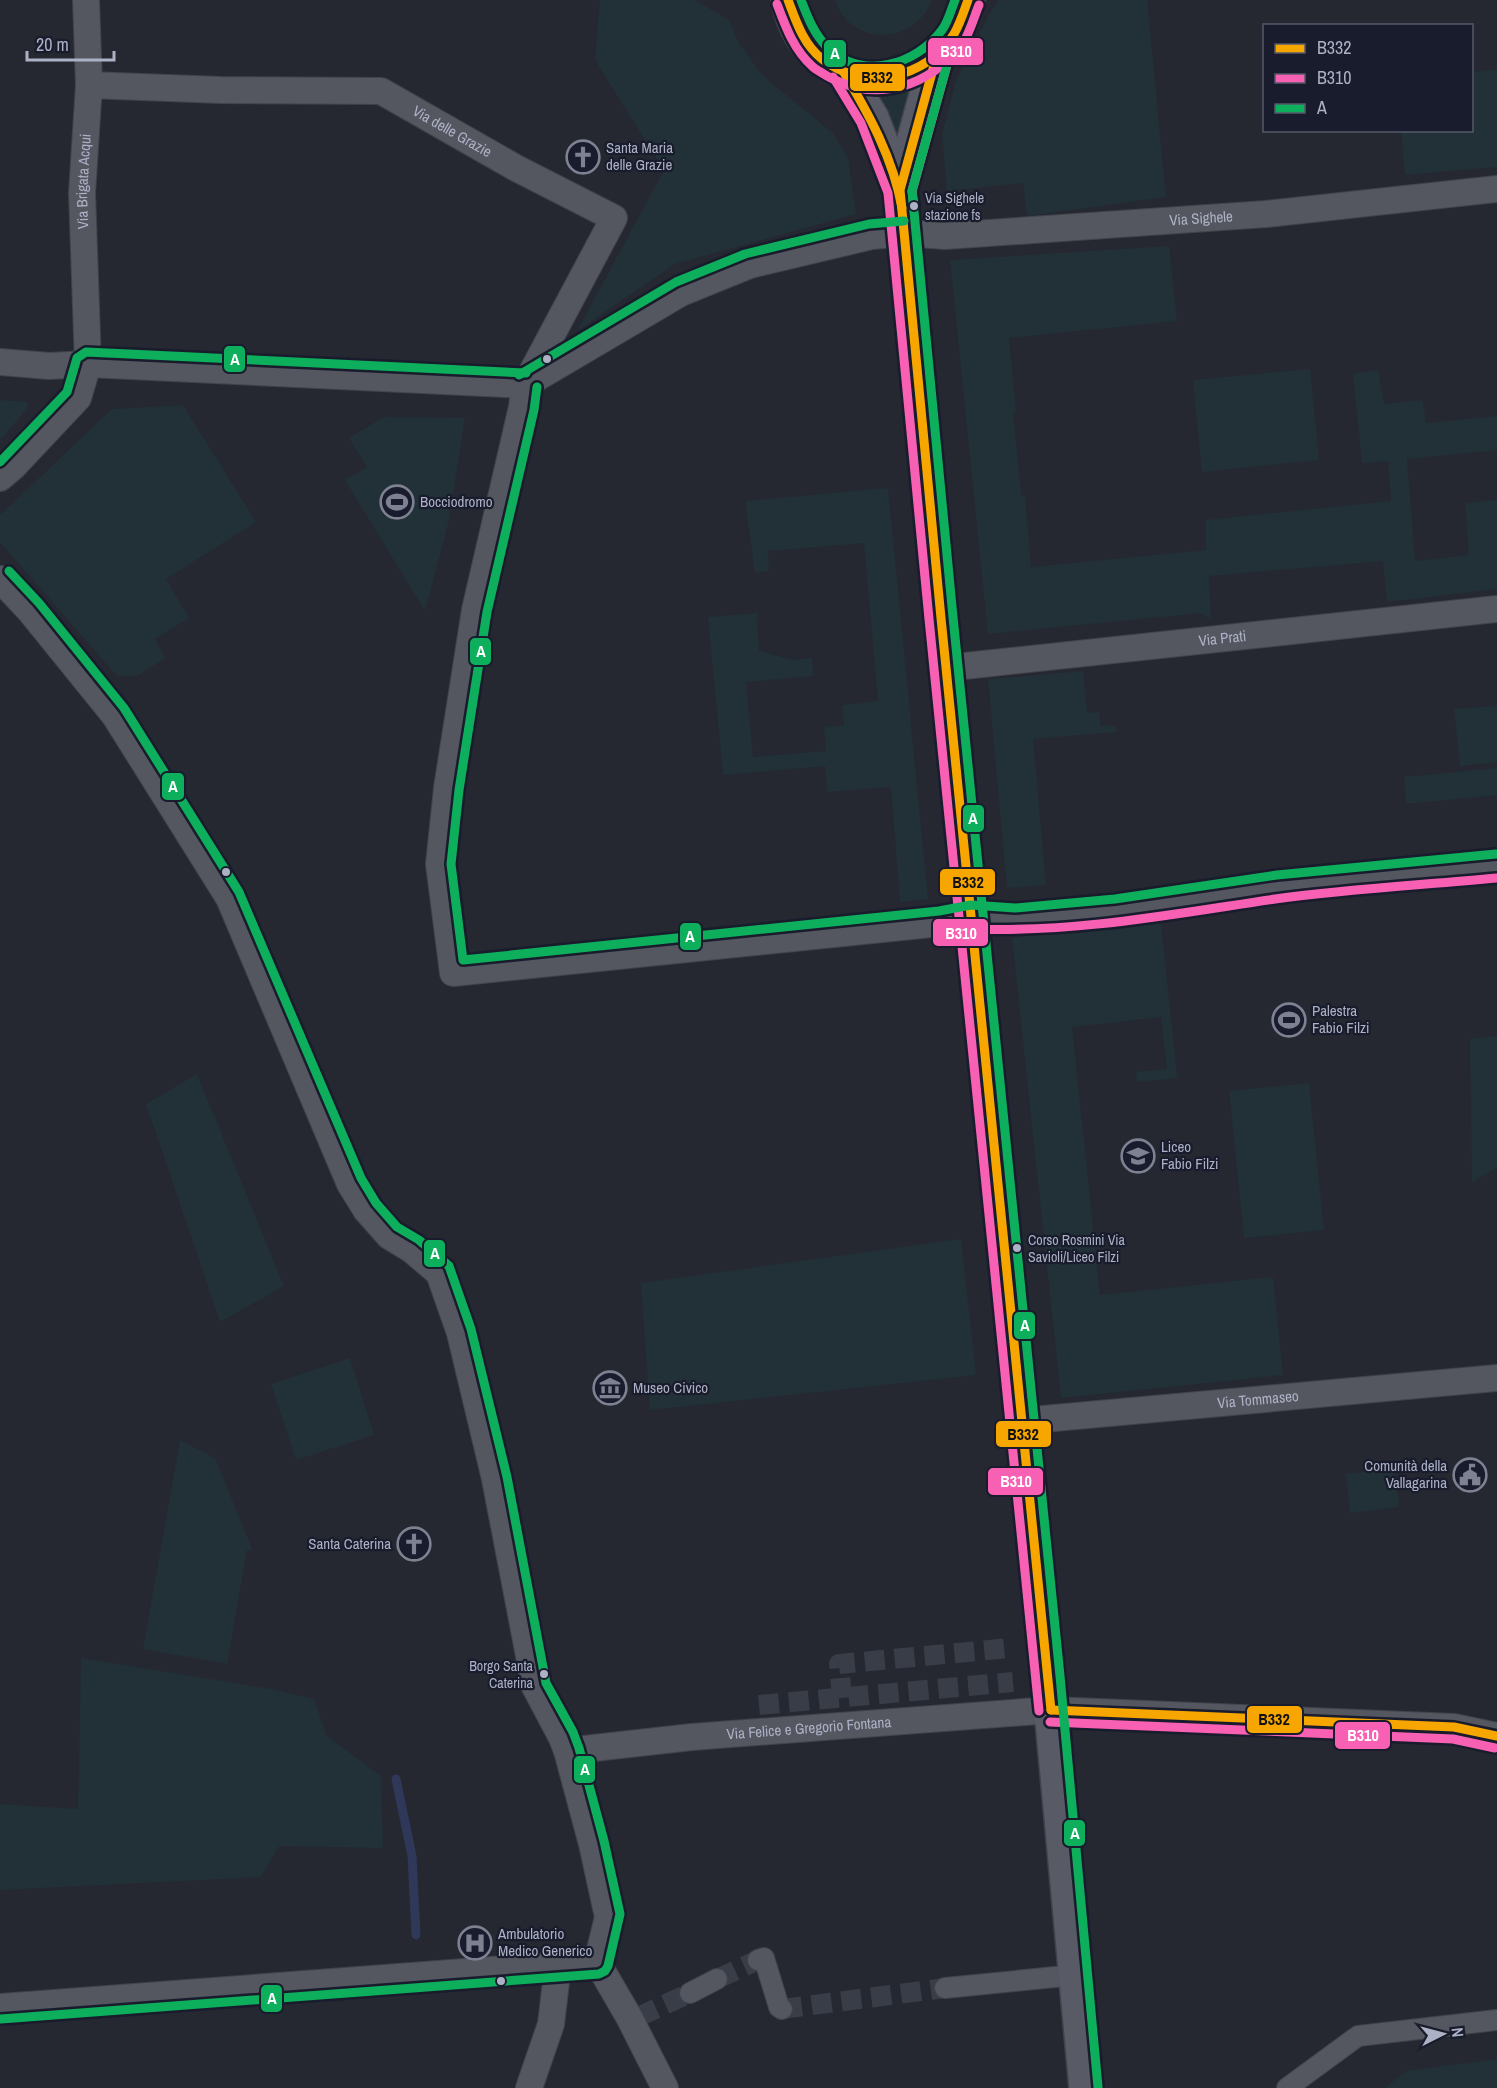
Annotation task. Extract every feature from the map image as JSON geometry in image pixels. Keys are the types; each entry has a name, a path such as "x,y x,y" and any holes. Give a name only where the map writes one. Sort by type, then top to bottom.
{"main road":[{"path":"788,0 792,17 803,40 821,58 843,71 867,78 891,77 915,71 936,58 951,41 962,22 968,0"},
{"path":"900,190 936,58"},
{"path":"843,71 872,118 900,190 1051,1710 1086,2088"}],"street":[{"name":"Via Brigata Acqui","path":"0,478 15,466 78,398 88,364 82,193 89,85 86,0"},
{"name":"Via delle Grazie","path":"89,85 221,90 381,91 516,168 614,218 525,385"},
{"name":"Via Sighele","path":"525,385 681,294 750,265 872,236 905,233 945,236 1266,214 1497,189"},
{"path":"0,362 49,366 88,364 525,385 522,407 475,610 447,788 439,864 453,973 941,923 972,917 1015,920 1116,911 1278,887 1497,866"},
{"path":"0,579 30,611 115,716 230,898 350,1184 366,1210 388,1236 412,1250 439,1273 460,1333 495,1479 535,1687 567,1751 592,1844 608,1917 597,1962 634,2018 665,2088"},
{"name":"Via Prati","path":"946,668 1497,609"},
{"name":"Via Tommaseo","path":"1021,1421 1497,1378"},
{"name":"Via Felice e Gregorio Fontana","path":"567,1751 692,1737 1051,1710 1454,1727 1497,1736"},
{"path":"758,1960 765,1958 779,2007 782,2009"},
{"path":"0,2007 597,1962"},
{"path":"529,2088 551,2024 558,1965"},
{"path":"945,1988 1075,1975"},
{"path":"690,1993 717,1980"},
{"path":"1287,2088 1358,2036 1497,2020"}],"shaded area":[{"path":"600,0 695,0 729,20 740,45 764,77 833,133 848,158 856,214 675,264 577,331 664,170 595,60"},
{"path":"835,0 932,0 924,15 912,26 883,35 868,33 855,27 843,16"},
{"path":"999,0 1147,0 1166,197 1027,216 1023,183 947,191 942,134 956,81 990,13"},
{"path":"1497,69 1497,167 1405,175 1401,132 1473,132 1473,72"},
{"path":"920,84 898,150 889,119 873,91"},
{"path":"1169,246 1177,321 1009,338 1016,412 1013,413 1021,495 1025,496 1031,567 1206,550 1206,520 1391,501 1388,461 1362,463 1353,374 1378,370 1384,404 1423,400 1426,423 1497,416 1497,450 1407,459 1415,561 1469,555 1465,503 1497,500 1497,589 1387,602 1383,561 1209,576 1211,620 1201,613 988,634 950,260"},
{"path":"1310,369 1319,460 1202,472 1193,380"},
{"path":"0,400 27,402 28,408 0,440"},
{"path":"183,405 256,522 166,579 189,618 155,639 165,658 137,676 117,676 0,542 0,515 112,409"},
{"name":"Bocciodromo","path":"384,417 465,418 448,524 425,611 345,480 367,467 349,438"},
{"path":"888,488 928,899 900,902 891,787 827,792 825,766 723,775 708,617 757,613 759,651 793,660 812,658 813,676 746,682 753,757 826,751 824,727 844,725 842,705 878,701 864,543 768,551 769,571 755,573 745,501"},
{"path":"1083,671 1087,713 1099,712 1101,726 1116,725 1116,732 1033,739 1046,885 1007,888 988,679"},
{"path":"1497,706 1497,762 1460,766 1454,709"},
{"path":"1497,768 1497,795 1406,804 1404,777"},
{"path":"1161,922 1177,1078 1137,1082 1136,1072 1167,1069 1161,1017 1072,1027 1100,1295 1273,1277 1283,1375 1061,1398 1012,938"},
{"path":"1497,1036 1497,1167 1472,1183 1470,1039"},
{"path":"197,1074 284,1286 220,1322 146,1104"},
{"path":"1309,1083 1324,1230 1244,1238 1229,1091"},
{"path":"961,1239 976,1375 650,1410 641,1283"},
{"path":"350,1358 374,1435 296,1460 271,1384"},
{"path":"180,1440 215,1458 253,1551 247,1550 227,1664 143,1649"},
{"path":"1395,1469 1399,1507 1350,1513 1346,1474"},
{"path":"81,1658 271,1689 314,1699 327,1736 381,1776 383,1848 279,1846 261,1877 0,1890 0,1804 78,1809"},
{"path":"1497,2059 1497,2088 1385,2088 1406,2071"}],"waterway":[{"path":"396,1779 412,1856 416,1935"}],"tunnel":[{"path":"842,1698 839,1664 1010,1648"},
{"path":"759,1705 1013,1682"},
{"path":"717,1979 758,1960"},
{"path":"782,2009 945,1988"},
{"path":"638,2017 690,1993"}],"transit line":[{"name":"B332","path":"788,0 797,24 815,53 838,69 856,75 875,77 893,76 928,62 954,34 968,0"},
{"name":"A","path":"801,0 815,31 828,48 842,58 857,64 873,66 904,60 931,42 944,27 955,0"},
{"name":"B310","path":"777,4 796,46 813,67 847,85 866,89 902,86 919,80 935,70 963,43 979,5"},
{"name":"B332","path":"936,58 900,190 1051,1710"},
{"name":"B310","path":"914,206 912,191 948,61"},
{"name":"A","path":"948,61 912,191 1060,1676 1098,2087"},
{"name":"B332","path":"843,71 879,137 893,172 902,208"},
{"name":"B310","path":"833,77 861,123 888,193 1039,1711"},
{"name":"A","path":"519,375 676,282 745,254 869,224 904,221"},
{"name":"A","path":"0,462 67,392 77,358 86,352 526,373"},
{"name":"A","path":"537,387 534,410 487,612 459,790 451,864 463,960 939,911 971,905 1015,908 1115,899 1277,875 1496,854"},
{"name":"A","path":"1,2019 599,1974 608,1966 620,1914 604,1841 579,1748 573,1732 546,1683 507,1477 471,1329 449,1266 419,1240 397,1227 376,1203 361,1178 239,892 124,708 39,603 9,571"},
{"name":"B310","path":"971,929 1086,925 1275,899 1497,878"},
{"name":"B332","path":"1051,1710 1454,1727 1497,1736"},
{"name":"B310","path":"1050,1722 1453,1739 1495,1748"}],"place":[{"name":"Santa Maria delle Grazie","path":"583,157"},
{"name":"Via Sighele stazione fs","path":"914,206"},
{"name":"Bocciodromo","path":"397,502"},
{"name":"Palestra Fabio Filzi","path":"1289,1020"},
{"name":"Liceo Fabio Filzi","path":"1138,1156"},
{"name":"Corso Rosmini Via Savioli/Liceo Filzi","path":"1017,1248"},
{"name":"Museo Civico","path":"610,1388"},
{"name":"Comunità della Vallagarina","path":"1470,1475"},
{"name":"Santa Caterina","path":"414,1544"},
{"name":"Borgo Santa Caterina","path":"544,1674"},
{"name":"Ambulatorio Medico Generico","path":"475,1943"}]}
